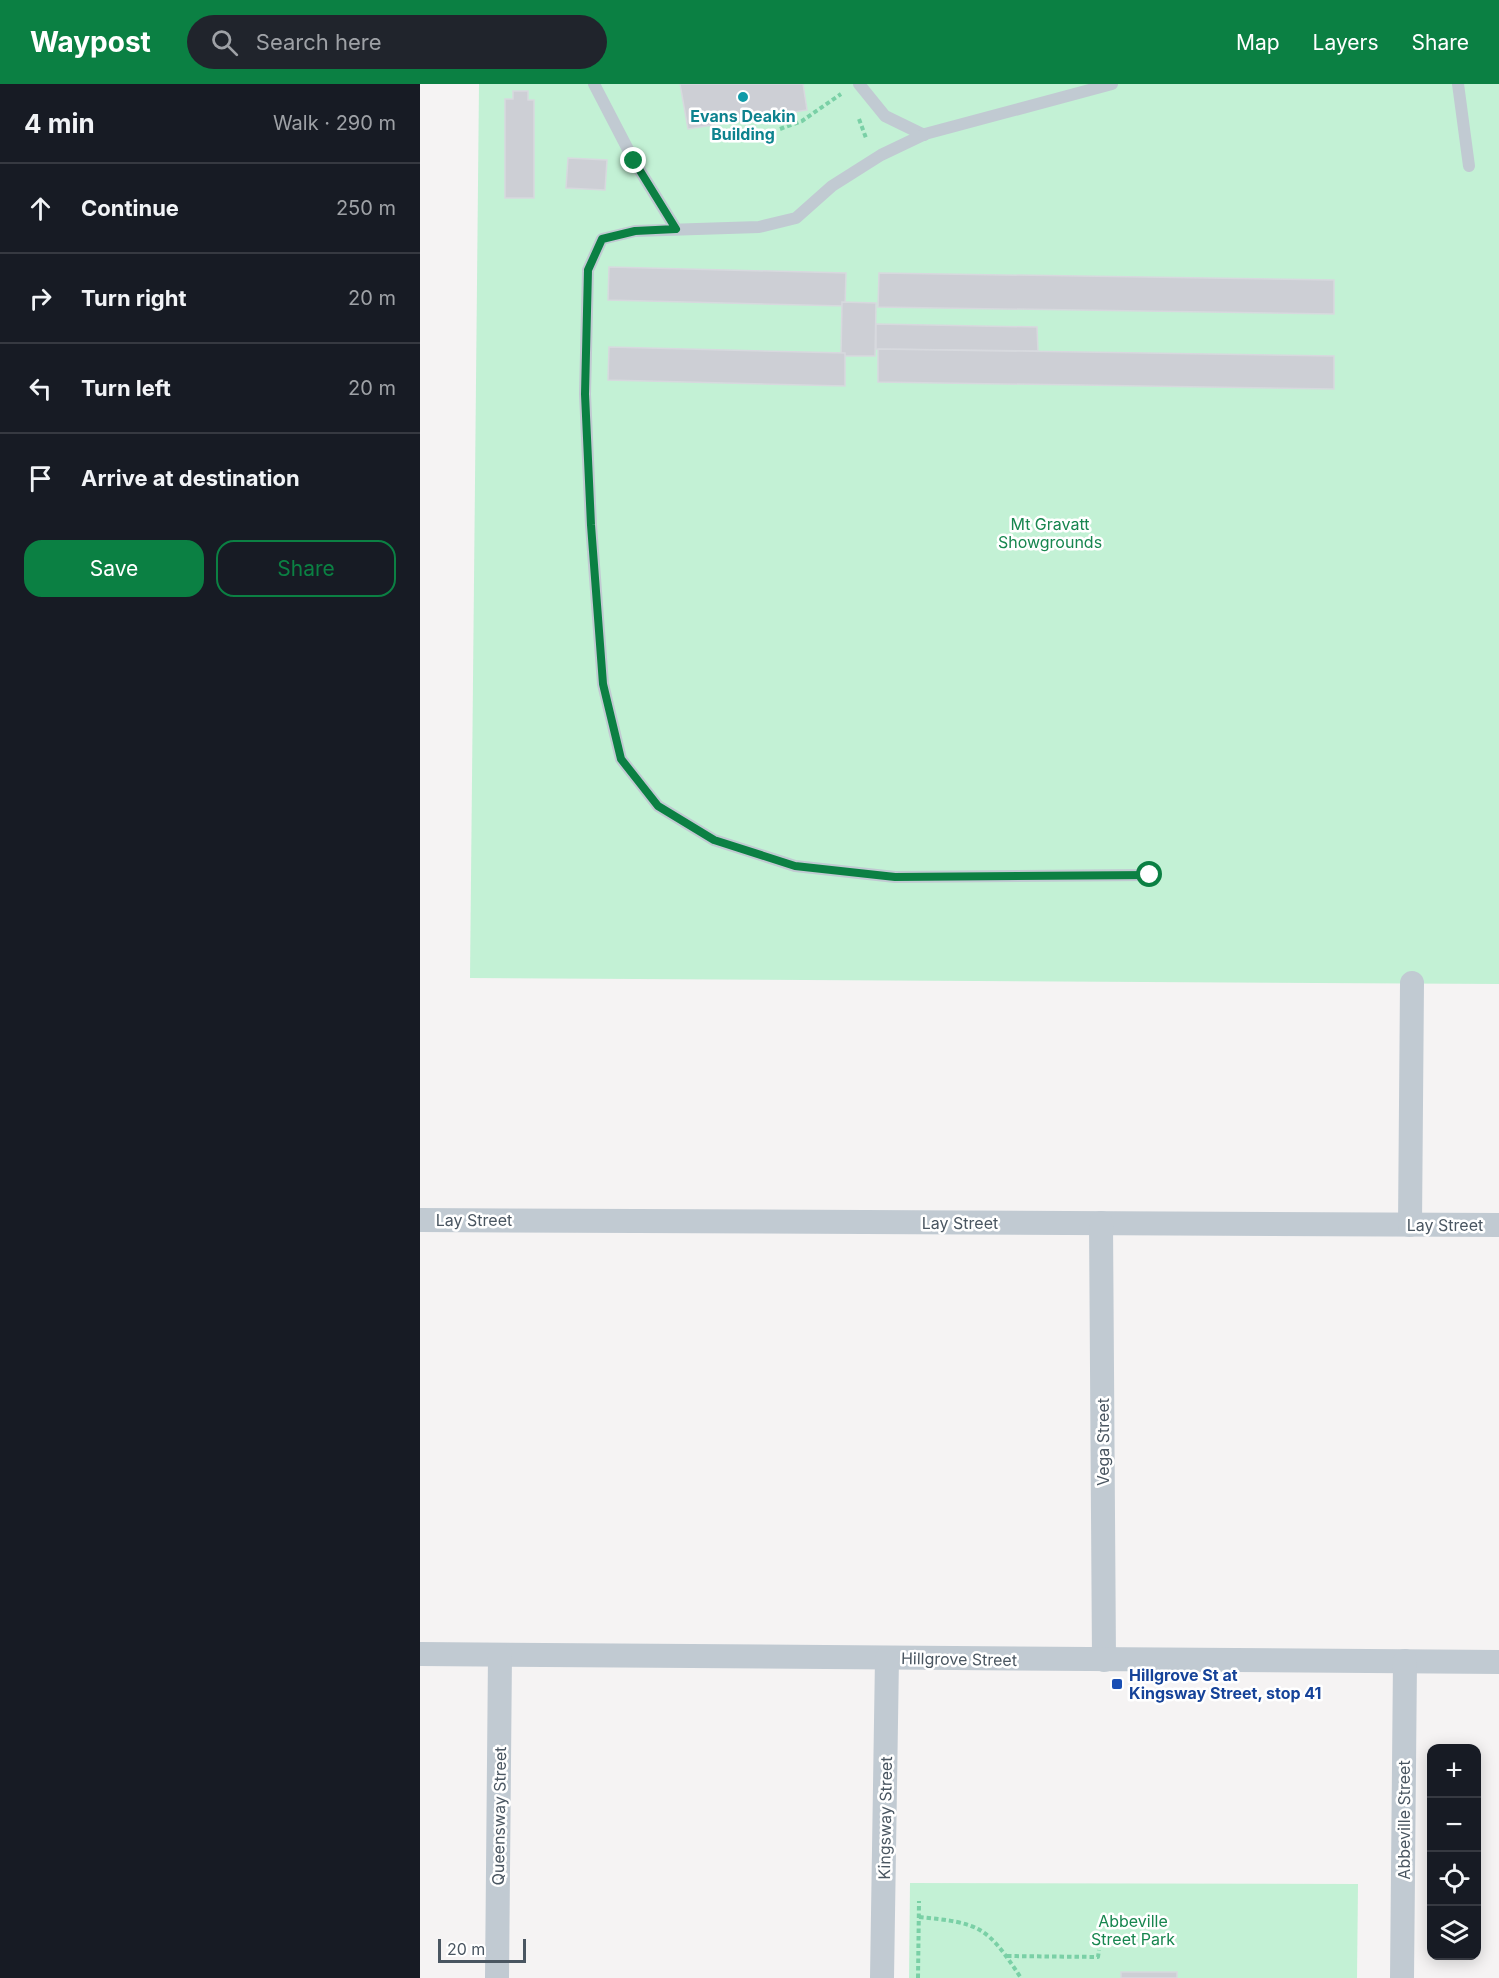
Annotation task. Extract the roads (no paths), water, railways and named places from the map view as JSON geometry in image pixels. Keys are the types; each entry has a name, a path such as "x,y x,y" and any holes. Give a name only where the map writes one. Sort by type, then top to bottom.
{"street":[{"path":"1410,1225 1412,983"},
{"name":"Lay Street","path":"420,1220 1499,1225"},
{"name":"Vega Street","path":"1101,1223 1104,1660"},
{"name":"Hillgrove Street","path":"420,1654 1499,1662"},
{"name":"Queensway Street","path":"497,1978 501,1655"},
{"name":"Kingsway Street","path":"882,1978 887,1658"},
{"name":"Abbeville Street","path":"1402,1978 1405,1661"}],"lane":[{"path":"594,84 634,161 676,229"},
{"path":"859,84 885,116 924,135"},
{"path":"1112,84 924,135 881,155 832,186 796,218 759,227 635,231 602,239 588,270 585,394 591,525 603,684 621,759 658,806 714,840 795,866 895,877 1150,875"},
{"path":"1458,84 1468,166"}],"place":[{"name":"Evans Deakin Building","path":"743,97"},
{"name":"Hillgrove St at Kingsway Street, stop 41","path":"1117,1684"}],"park label":[{"name":"Mt Gravatt Showgrounds","path":"1050,533"},
{"name":"Abbeville Street Park","path":"1133,1930"}]}
